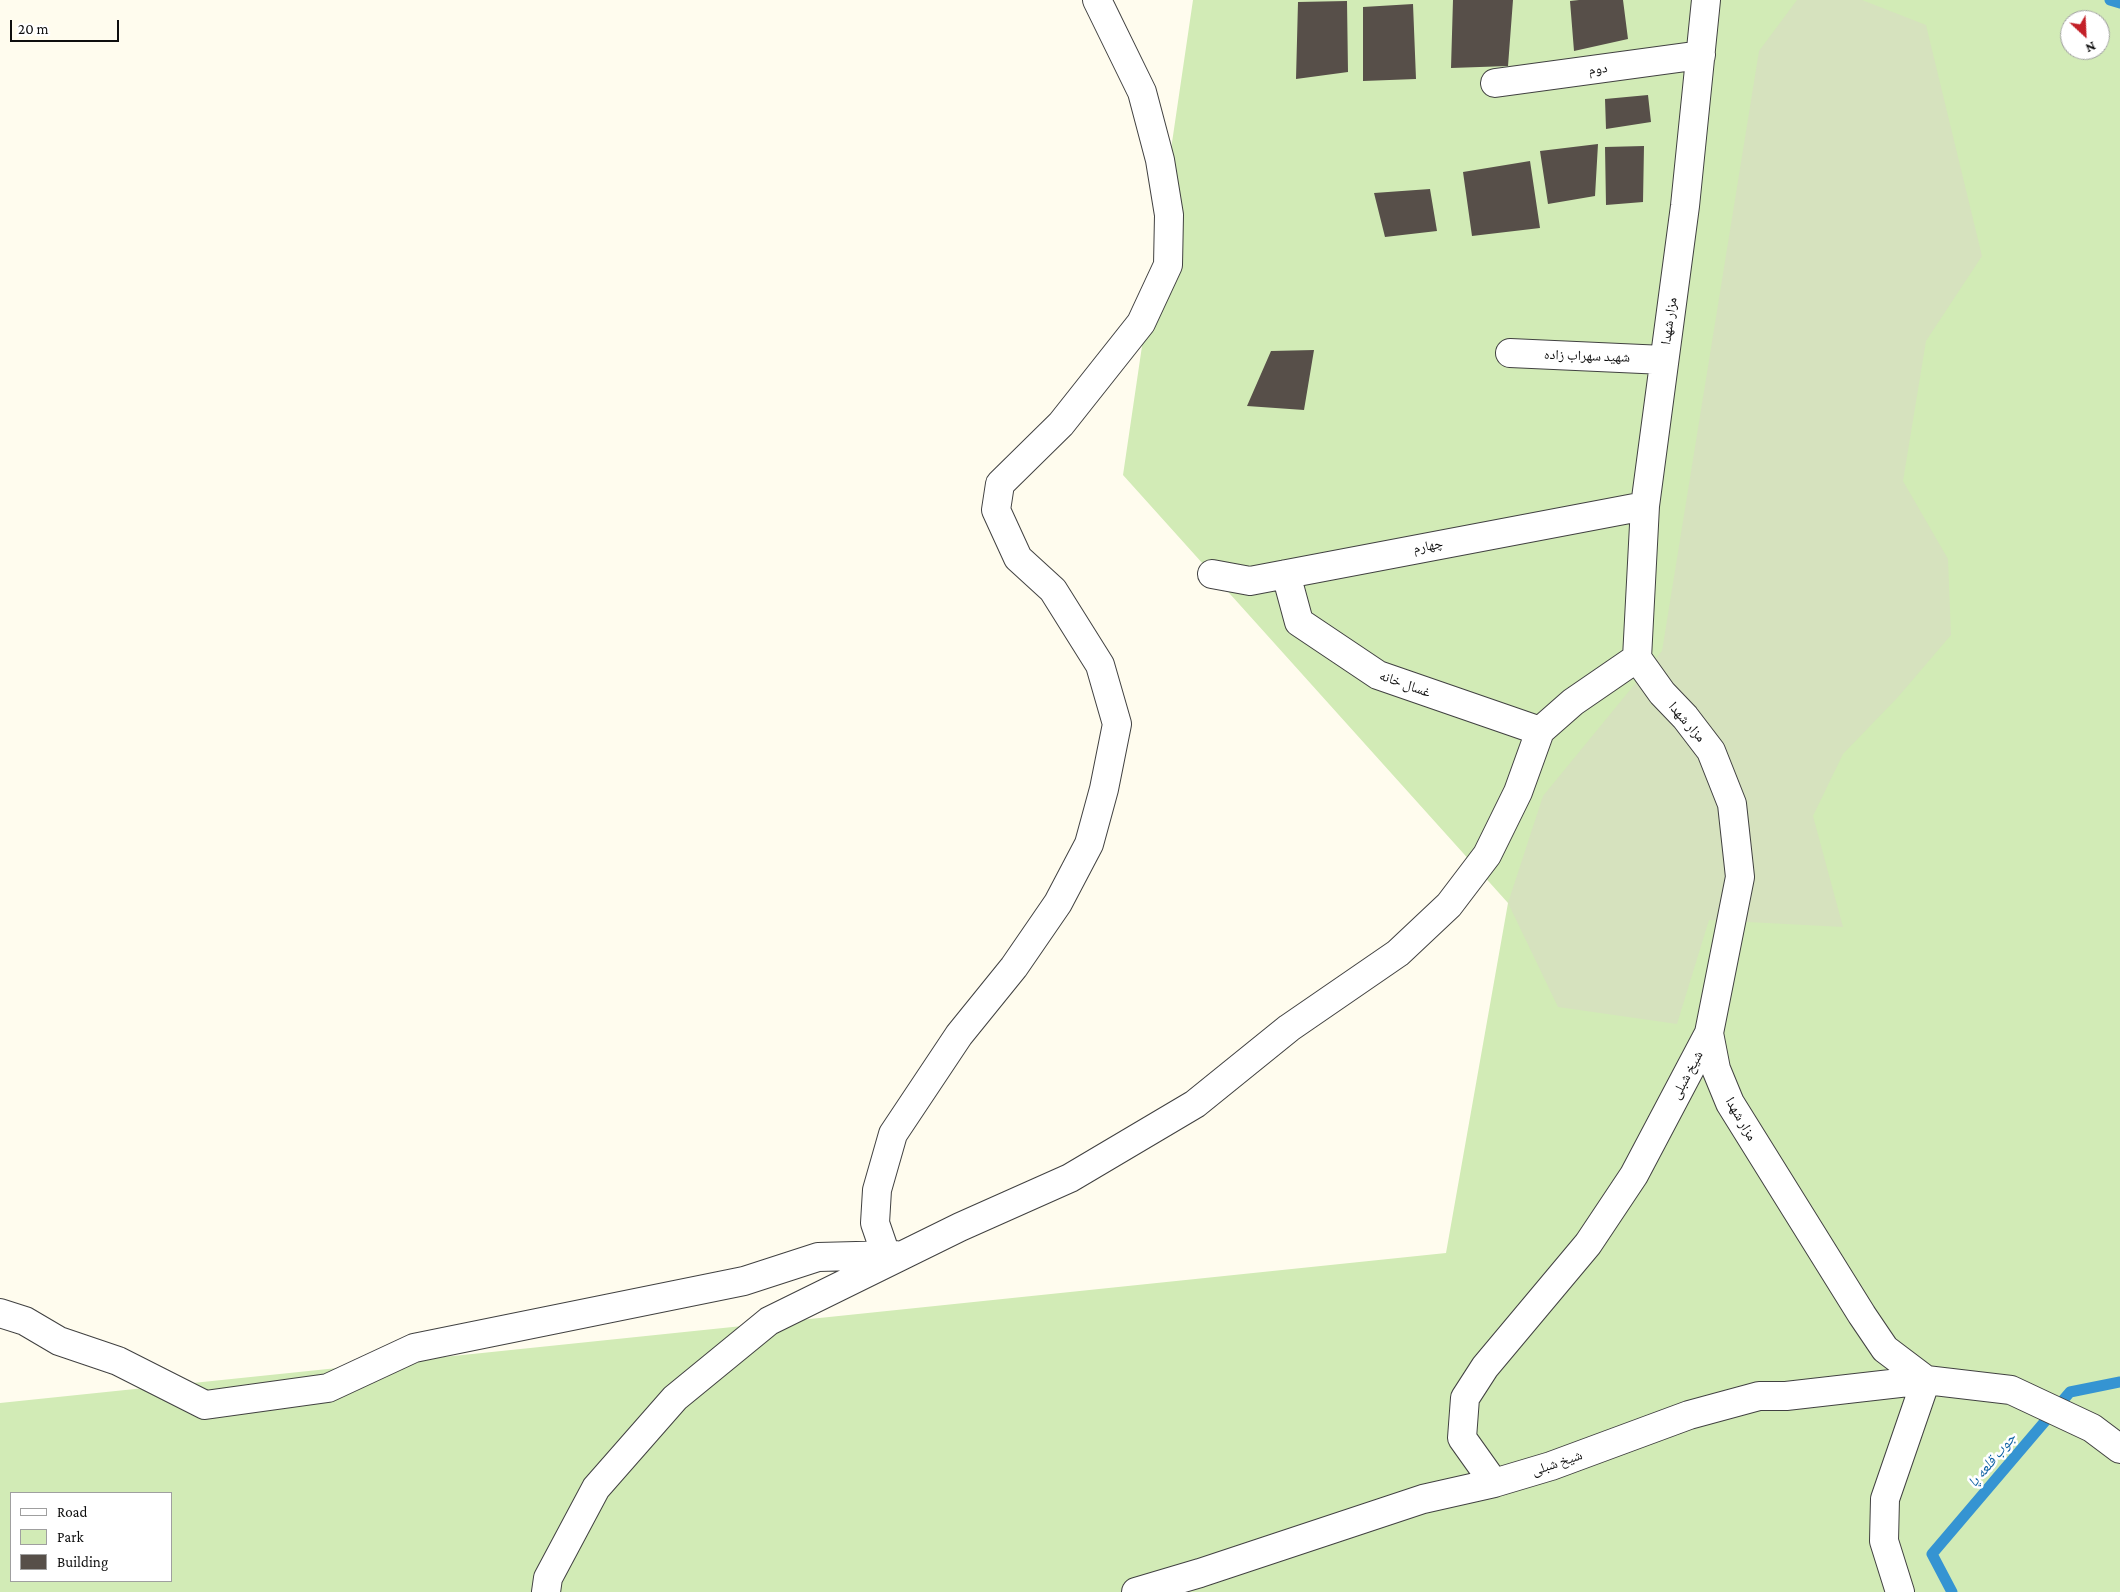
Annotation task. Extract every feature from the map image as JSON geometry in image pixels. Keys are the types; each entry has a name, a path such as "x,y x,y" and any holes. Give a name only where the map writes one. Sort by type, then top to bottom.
{"street":[{"path":"896,1254 876,1224 876,1190 893,1134 959,1035 1014,967 1058,903 1089,844 1104,789 1117,724 1100,665 1053,590 1018,558 996,510 1000,484 1061,424 1140,323 1168,265 1169,215 1160,160 1142,92 1097,0"},
{"name":"مزار شهدا","path":"1706,0 1685,206 1645,506 1637,658 1662,693 1685,717 1711,751 1732,804 1740,877 1710,1033 1716,1069 1730,1103 1856,1307 1885,1349 1926,1380"},
{"name":"دوم","path":"1495,83 1701,56"},
{"name":"شهید سهراب زاده","path":"1510,353 1664,360"},
{"name":"چهارم","path":"1212,574 1250,581 1645,506"},
{"name":"غسال خانه","path":"1286,574 1299,622 1378,675 1540,731"},
{"path":"546,1592 548,1578 596,1488 675,1398 769,1321 896,1254 1070,1178 1195,1104 1289,1028 1398,953 1449,905 1487,855 1518,792 1540,731 1573,702 1637,658"},
{"name":"شیخ شبلی","path":"1710,1033 1634,1175 1588,1244 1485,1367 1465,1398 1462,1438 1494,1483 1551,1466 1689,1415 1759,1396 1786,1396 1926,1380 2011,1390 2092,1428 2120,1449"},
{"path":"0,1313 25,1321 59,1341 118,1361 205,1405 328,1388 414,1348 744,1281 818,1257 896,1254"},
{"path":"1900,1592 1884,1541 1885,1499 1926,1380"},
{"path":"1136,1592 1200,1573 1423,1499 1494,1483"}],"green space":[{"path":"1193,0 2120,0 2120,1592 0,1592 0,1403 1446,1253 1508,903 1123,475"},
{"path":"1797,0 1862,0 1926,25 1982,256 1926,341 1903,481 1948,559 1951,635 1898,697 1843,754 1813,816 1843,927 1709,920 1677,1024 1558,1007 1508,903 1543,796 1662,651 1759,51"}],"building":[{"path":"1453,0 1513,0 1508,66 1451,68"},
{"path":"1623,0 1628,39 1574,51 1570,1"},
{"path":"1347,1 1348,72 1296,79 1298,2"},
{"path":"1413,4 1416,79 1363,81 1363,7"},
{"path":"1648,95 1651,122 1606,129 1605,99"},
{"path":"1598,144 1595,196 1548,204 1540,151"},
{"path":"1644,146 1643,202 1606,205 1605,147"},
{"path":"1530,161 1540,228 1472,236 1463,172"},
{"path":"1430,189 1437,231 1385,237 1374,193"},
{"path":"1314,350 1304,410 1247,406 1271,351"}],"waterway":[{"name":"جوب قلعه پا","path":"2110,0 2120,3"},
{"name":"جوب قلعه پا","path":"1952,1592 1932,1554 2070,1392 2120,1382"}]}
